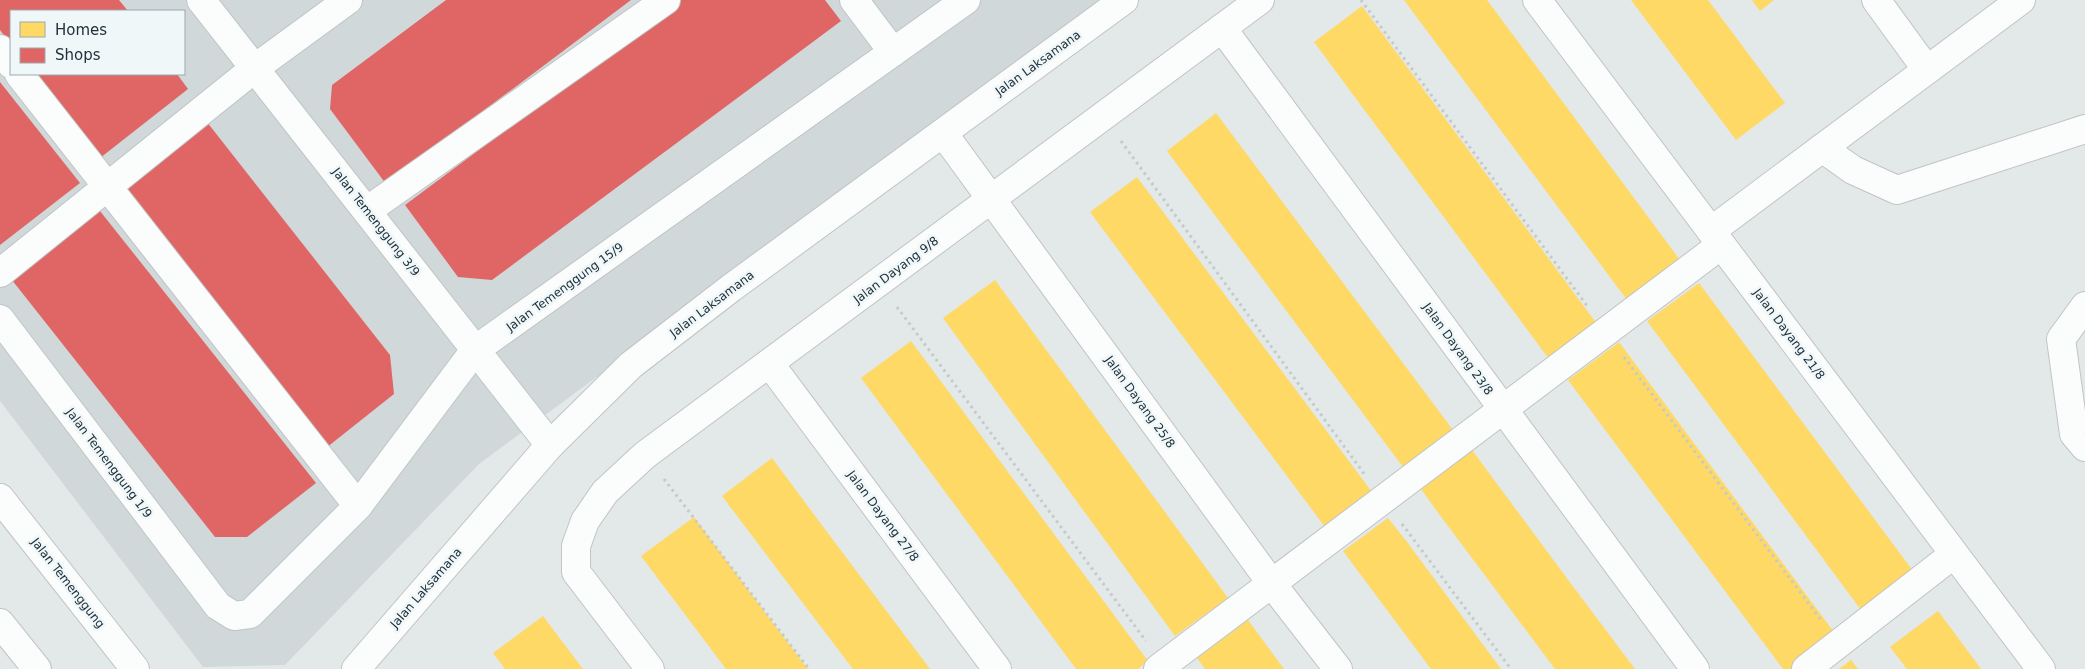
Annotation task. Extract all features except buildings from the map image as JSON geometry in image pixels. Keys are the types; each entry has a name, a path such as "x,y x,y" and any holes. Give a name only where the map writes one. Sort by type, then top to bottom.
{"street":[{"name":"Jalan Temenggung 3/9","path":"201,0 368,210 550,445"},
{"path":"0,273 255,68 348,0"},
{"path":"368,210 666,0"},
{"path":"854,0 892,52"},
{"name":"Jalan Temenggung 15/9","path":"218,606 234,616 250,614 358,506 475,350 966,0"},
{"name":"Jalan Laksamana","path":"356,669 550,445 631,365 731,288 1124,0"},
{"name":"Jalan Dayang 9/8","path":"650,669 576,572 576,546 585,521 605,492 645,454 770,364 1260,0"},
{"name":"Jalan Dayang 21/8","path":"1537,0 2041,669"},
{"path":"1876,0 1927,70"},
{"path":"1161,667 1503,409 1716,238 1822,148 2021,0"},
{"name":"Jalan Dayang 23/8","path":"1222,28 1695,669"},
{"path":"0,49 10,63"},
{"path":"20,75 358,506"},
{"path":"1822,148 1853,170 1897,190 2085,129"},
{"name":"Jalan Dayang 25/8","path":"944,133 1272,584 1338,669"},
{"path":"2085,306 2061,339 2074,434 2085,447"},
{"name":"Jalan Temenggung 1/9","path":"0,319 218,606"},
{"name":"Jalan Dayang 27/8","path":"770,364 997,669"},
{"name":"Jalan Temenggung","path":"0,498 135,669"},
{"path":"1806,669 1954,554"},
{"path":"0,623 37,669"}],"path":[{"path":"1103,116 1383,500 1512,669"},
{"path":"879,283 1161,667"},
{"path":"645,454 809,669"}],"shaded area":[{"path":"0,0 1107,0 479,464 285,665 203,667 0,401"}]}
